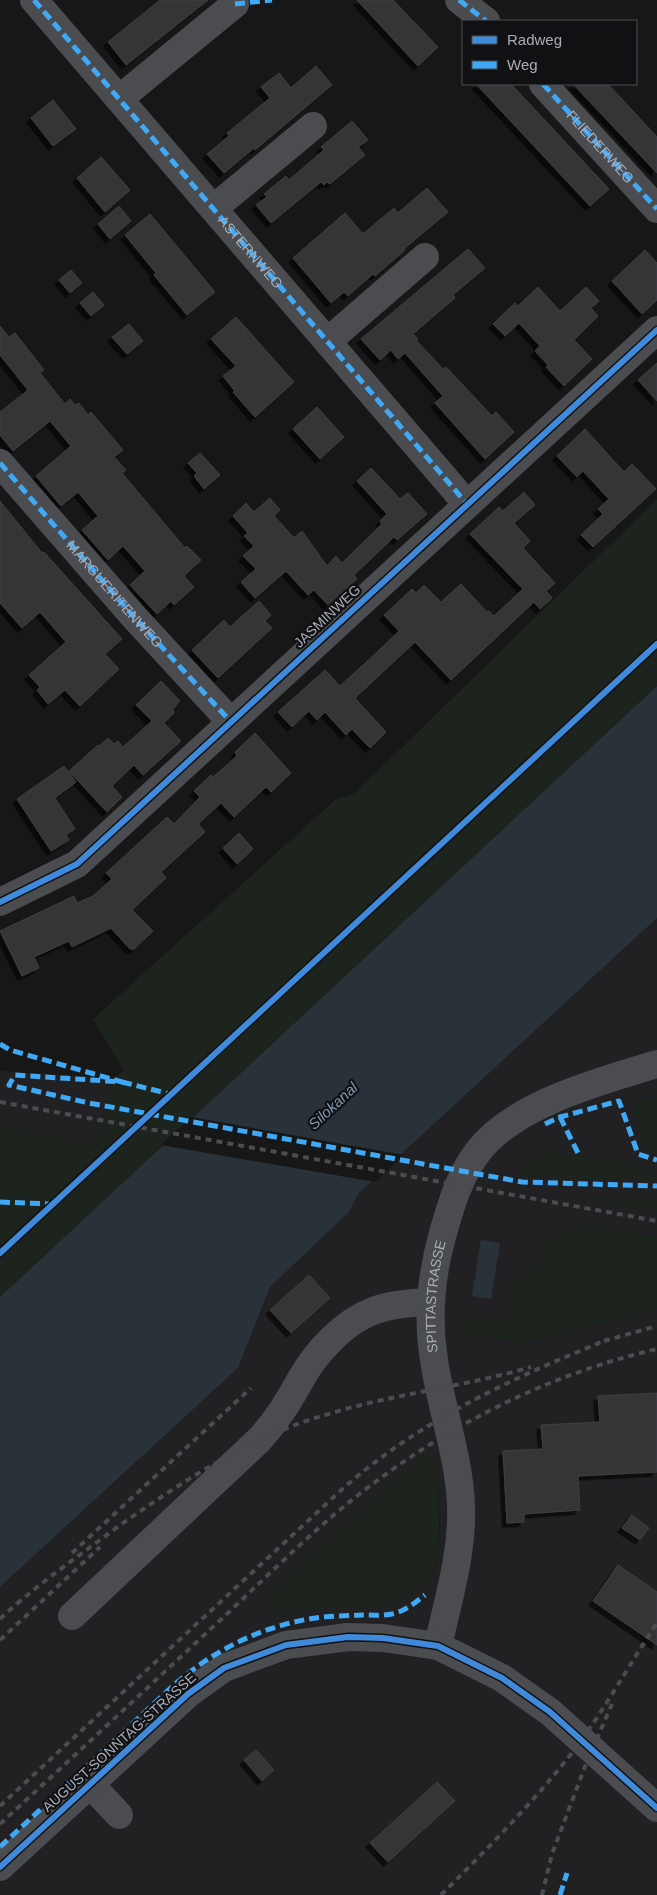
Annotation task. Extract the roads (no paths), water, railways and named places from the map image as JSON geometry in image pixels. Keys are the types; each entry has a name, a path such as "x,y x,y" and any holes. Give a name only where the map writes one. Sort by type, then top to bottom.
{"street":[{"name":"ASTERNWEG","path":"34,0 467,504"},
{"path":"460,0 485,20"},
{"path":"119,100 235,4"},
{"name":"FLIEDERWEG","path":"544,85 657,209"},
{"path":"214,208 313,126"},
{"path":"328,341 425,257"},
{"name":"JASMINWEG","path":"0,902 77,864 657,330"},
{"name":"MARGUERITENWEG","path":"0,463 135,618 231,722"},
{"name":"SPITTASTRASSE","path":"438,1646 461,1534 461,1504 457,1464 434,1360 430,1302 436,1260 450,1205 462,1176 478,1152 501,1130 530,1112 569,1092 657,1064"},
{"path":"72,1616 260,1439 285,1408 321,1350 342,1331 360,1317 374,1310 391,1306 430,1302"},
{"name":"AUGUST-SONNTAG-STRASSE","path":"0,1867 188,1694 224,1668 286,1645 348,1637 383,1638 438,1646 502,1678 550,1712 657,1808"},
{"path":"90,1784 119,1815"}],"water":[{"name":"Silokanal","path":"657,686 657,918 358,1194 349,1212 270,1287 238,1368 0,1587 0,1297"},
{"path":"481,1240 500,1243 491,1299 472,1296"}],"railway":[{"path":"0,1102 657,1221"},
{"path":"604,1341 657,1326"},
{"path":"0,1806 338,1493 368,1468 432,1423 466,1404 501,1386 609,1339"},
{"path":"0,1824 296,1548 338,1511 382,1477 446,1435 513,1399 584,1370 657,1349"},
{"path":"17,1604 116,1528 166,1494 216,1463 269,1436 296,1425 350,1408 531,1367"},
{"path":"72,1553 251,1388"},
{"path":"0,1640 100,1547"},
{"path":"0,1619 22,1599"},
{"path":"441,1895 514,1821 565,1762 591,1727 657,1623"},
{"path":"542,1895 552,1854 586,1764 612,1704"}]}
